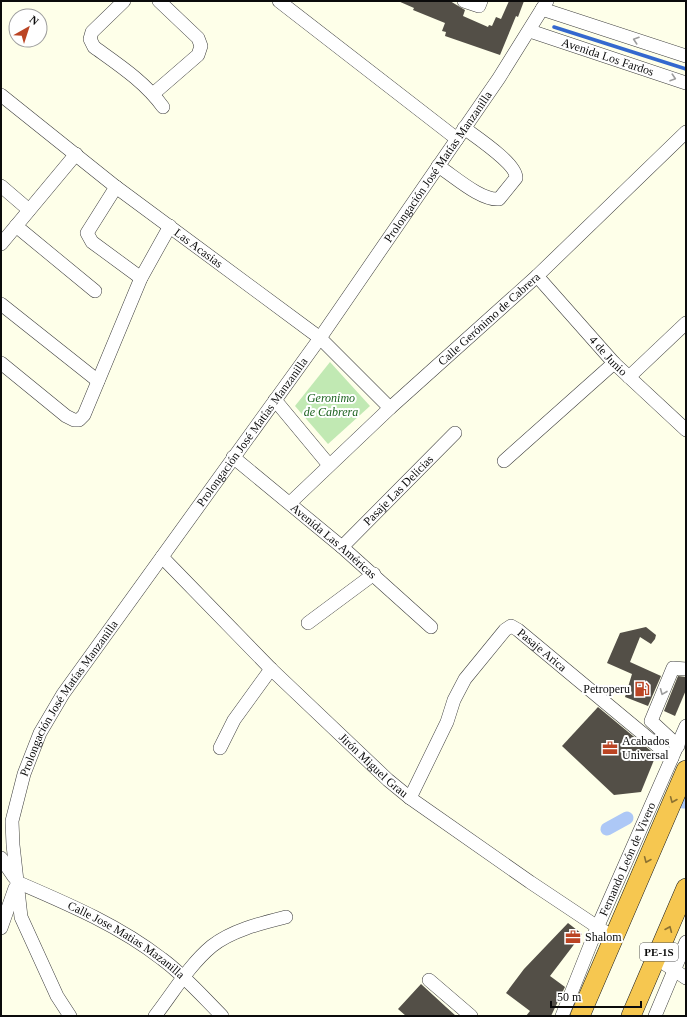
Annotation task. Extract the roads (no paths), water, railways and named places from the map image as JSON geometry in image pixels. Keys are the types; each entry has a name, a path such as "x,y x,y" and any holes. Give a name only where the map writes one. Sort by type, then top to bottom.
{"highway":[{"path":"580,1016 663,824 680,762"},
{"name":"PE-1S","path":"631,1016 686,888"}],"street":[{"path":"124,1 92,32 90,39 94,47 140,81 163,107"},
{"path":"153,94 198,55 201,46 198,38 159,1"},
{"path":"279,1 457,139"},
{"path":"464,1 479,6 481,1"},
{"name":"Prolongación José Matías Manzanilla","path":"70,1016 57,996 21,918 14,860 12,821 24,774 34,746 63,694 320,338 530,31 544,5"},
{"name":"Avenida Los Fardos","path":"544,5 686,56"},
{"name":"Avenida Los Fardos","path":"530,31 686,83"},
{"name":"Las Acasias","path":"1,95 116,187 320,338 390,408"},
{"path":"438,166 482,196 494,199 499,199 516,178 516,174 511,165 464,128"},
{"name":"Calle Gerónimo de Cabrera","path":"290,503 390,408 537,276 686,132"},
{"path":"1,244 76,154"},
{"path":"1,186 29,210"},
{"path":"116,187 87,233 92,242 141,278"},
{"path":"16,226 95,291"},
{"path":"1,363 66,416 74,420 79,420 84,415 141,278 170,226"},
{"name":"4 de Junio","path":"537,276 614,363 686,430"},
{"path":"1,304 98,381"},
{"path":"629,377 686,323"},
{"path":"504,461 614,363"},
{"path":"275,400 329,465"},
{"name":"Pasaje Las Delicias","path":"342,547 455,433"},
{"name":"Avenida Las Américas","path":"233,457 374,574 432,627"},
{"name":"Jirón Miguel Grau","path":"162,557 271,669 370,763 410,798 597,928 614,938"},
{"path":"308,623 374,574"},
{"name":"Pasaje Arica","path":"410,798 447,722 454,700 465,678 505,630 511,626 680,762"},
{"path":"680,762 651,721 673,668 686,669"},
{"path":"220,748 234,720 271,669"},
{"name":"Fernando León de Vivero","path":"562,1016 597,928 680,762 686,726"},
{"path":"1,858 17,882 1,928"},
{"name":"Calle Jose Matias Mazanilla","path":"17,882 75,907 116,928 164,960 222,1016"},
{"path":"155,1016 183,978 212,946 228,936 247,928 286,917"},
{"path":"655,1016 686,942"},
{"path":"656,958 686,978"},
{"path":"429,980 471,1016"}],"waterway":[{"path":"554,27 686,69"},
{"path":"607,829 627,818"}],"place":[{"name":"Petroperu","path":"642,689"},
{"name":"Acabados Universal","path":"610,748"},
{"name":"Shalom","path":"573,937"}],"park label":[{"name":"Geronimo de Cabrera","path":"331,405"}]}
